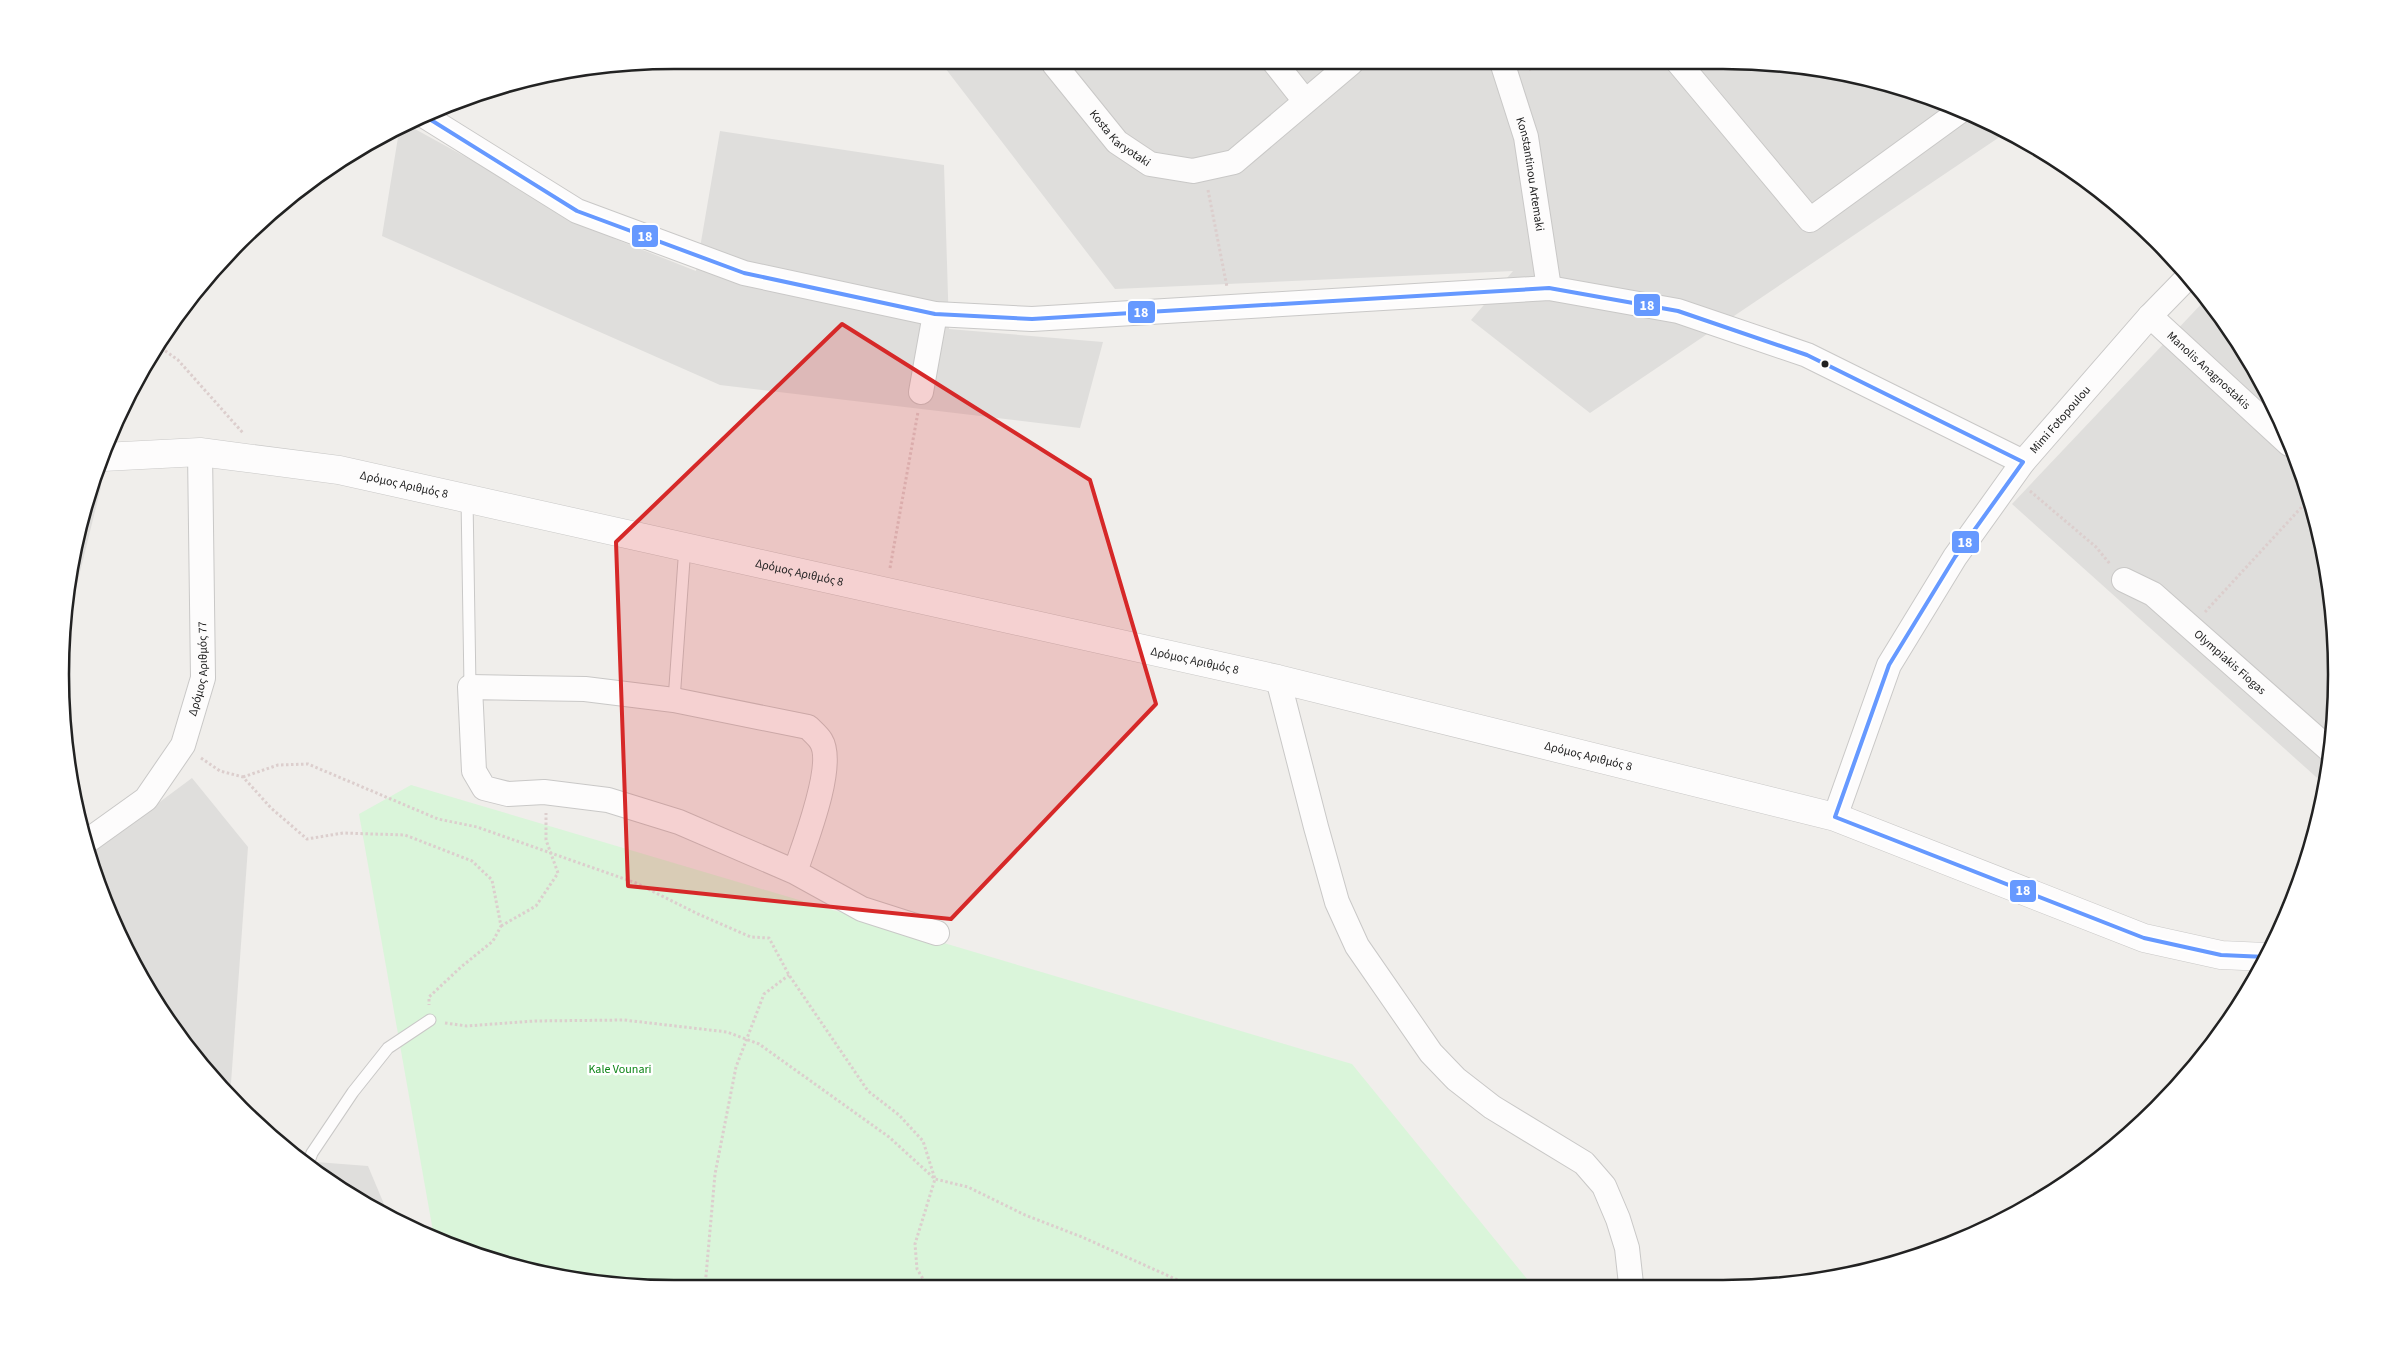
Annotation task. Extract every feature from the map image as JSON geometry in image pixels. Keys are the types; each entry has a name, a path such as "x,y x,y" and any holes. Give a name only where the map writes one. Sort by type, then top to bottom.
{"street":[{"name":"Kosta Karyotaki","path":"1058,69 1117,142 1150,164 1193,172 1234,162 1344,69"},
{"path":"1280,69 1305,101"},
{"name":"Konstantinou Artemaki","path":"1504,69 1526,137 1549,288"},
{"path":"1684,69 1810,220 1954,115"},
{"path":"431,120 577,211 744,273 935,314 1032,319 1549,288 1678,311 1808,355 2018,469"},
{"name":"Mimi Fotopoulou","path":"1835,817 1889,665 1955,557 2018,469 2150,316 2183,282"},
{"path":"921,392 935,314"},
{"name":"Manolis Anagnostakis","path":"2150,316 2278,434"},
{"name":"Δρόμος Αριθμός 8","path":"110,457 200,452 265,458 339,470 886,590 1278,679 1835,817 2144,938 2221,955 2258,956"},
{"name":"Δρόμος Αριθμός 77","path":"91,838 146,799 182,745 203,678 200,452"},
{"name":"Olympiakis Fiogas","path":"2124,580 2154,594 2324,745"},
{"path":"1278,679 1337,902 1358,946 1431,1053 1456,1080 1492,1107 1584,1163 1604,1186 1618,1219 1627,1248 1631,1280"},
{"path":"795,872 822,786 826,760 822,742 808,727 674,700 585,689 470,686 474,772 484,788 508,794 544,792 608,800 679,822 795,872 862,909 937,933"}],"lane":[{"path":"467,498 470,686"},
{"path":"674,700 685,546"},
{"path":"310,1158 353,1092 388,1048 430,1020"}],"path":[{"path":"1204,169 1230,307"},
{"path":"164,350 178,360 265,458"},
{"path":"886,590 921,392"},
{"path":"2018,469 2096,547 2124,580"},
{"path":"2191,628 2304,505"},
{"path":"182,745 220,771 243,777 270,808 307,839 343,833 406,835 472,861 492,880 501,926"},
{"path":"243,777 278,764 308,764 431,817 477,828 636,883 750,937 769,938 789,974 868,1091 899,1116 923,1141 935,1179 915,1244 918,1269 924,1280"},
{"path":"544,792 546,840 558,873 536,906 501,926 493,941 429,996 430,1020 466,1026 534,1021 624,1020 727,1032 759,1044 889,1136 935,1179 968,1187 1025,1215 1177,1280"},
{"path":"705,1280 715,1174 736,1067 764,994 789,974"}],"highlighted area":[{"path":"842,324 1090,480 1156,704 951,919 628,886 616,542"}],"shaded area":[{"path":"946,69 1762,70 1841,80 1879,89 1954,115 2000,137 1590,413 1471,320 1513,271 1115,289"},
{"path":"413,128 615,239 696,271 720,131 944,165 949,329 1103,342 1080,428 720,385 382,236 398,136"},
{"path":"2201,304 2226,338 2266,407 2296,480 2308,518 2317,556 2327,635 2327,714 2319,780 2012,504"},
{"path":"100,483 101,487 74,597 80,556 89,518"},
{"path":"192,778 248,847 231,1087 194,1043 150,977 131,942 115,906 95,850"},
{"path":"316,1162 368,1166 385,1206 338,1178"}],"green space":[{"name":"Kale Vounari","path":"411,785 1352,1064 1528,1280 635,1279 556,1269 518,1260 443,1234 433,1229 359,814"}],"transit line":[{"name":"18","path":"431,120 577,211 744,273 935,314 1032,319 1549,288 1678,311 1807,355 2023,462 1955,557 1889,665 1835,817 2144,938 2221,955 2258,957"}]}
